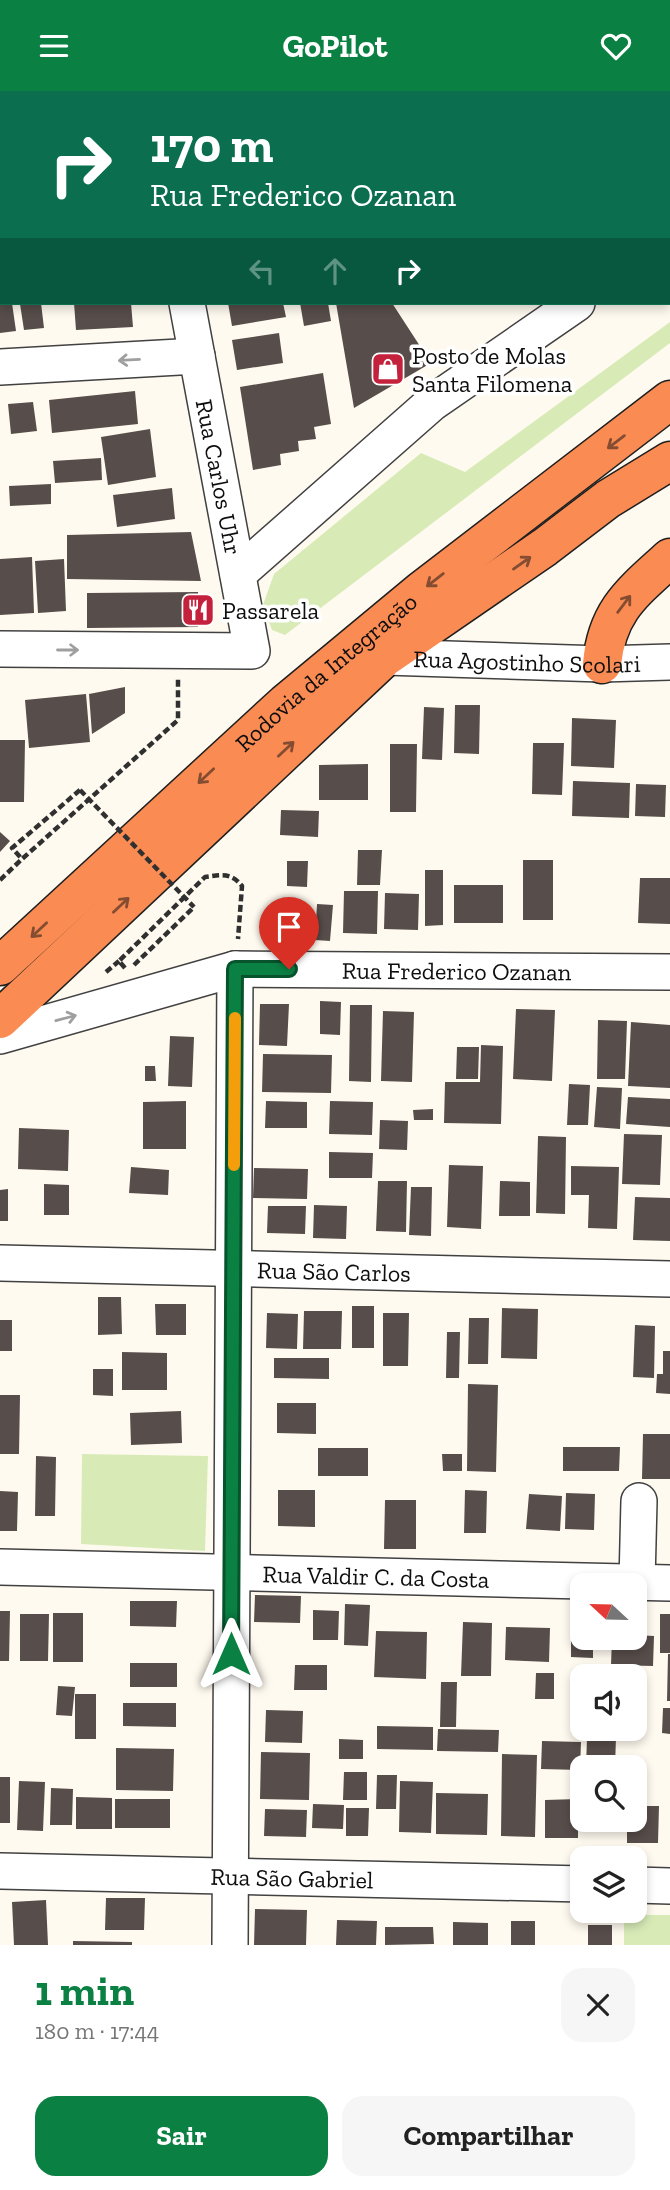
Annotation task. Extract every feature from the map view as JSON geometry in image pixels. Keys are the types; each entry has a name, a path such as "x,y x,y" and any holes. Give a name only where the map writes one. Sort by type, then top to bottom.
{"highway":[{"name":"Rodovia da Integração","path":"0,966 286,703 421,591 670,400"},
{"name":"Rodovia da Integração","path":"0,1019 385,657 545,547 608,499 670,461"},
{"path":"602,664 604,639 614,616 630,594 670,558"}],"street":[{"name":"Rua Carlos Uhr","path":"178,650 252,651 187,305"},
{"path":"238,574 432,403 574,305"},
{"path":"0,367 197,356"},
{"path":"0,649 178,650"},
{"name":"Rua Agostinho Scolari","path":"385,657 602,664 670,662"},
{"path":"230,1945 235,969"},
{"name":"Rua Frederico Ozanan","path":"0,1036 235,969 670,972"},
{"name":"Rua São Carlos","path":"0,1263 670,1279"},
{"path":"639,1501 654,1582"},
{"name":"Rua Valdir C. da Costa","path":"0,1567 654,1582"},
{"name":"Rua São Gabriel","path":"0,1871 570,1884"},
{"path":"647,1885 670,1886"}],"path":[{"path":"0,880 178,720 178,650"},
{"path":"22,859 12,848 80,790 147,858 175,888 185,897 194,907 128,971 119,961 173,908 182,899 191,890 205,877 224,874 236,878 242,886 235,969"}],"green space":[{"path":"670,322 670,343 285,635 272,630 263,605 274,574 421,453 465,472"},
{"path":"82,1454 208,1456 205,1551 81,1544"},
{"path":"647,1915 670,1915 670,1945 624,1945 624,1923 647,1923"}],"building":[{"path":"0,305 12,305 16,331 0,333"},
{"path":"20,305 41,305 44,328 24,330"},
{"path":"74,305 131,305 133,327 76,330"},
{"path":"228,305 283,305 286,317 232,326"},
{"path":"300,305 328,305 331,321 304,326"},
{"path":"336,305 393,305 431,363 354,408"},
{"path":"279,333 283,363 237,370 232,340"},
{"path":"323,373 331,424 314,427 316,439 298,441 299,451 280,454 281,465 253,470 240,387"},
{"path":"135,391 138,424 52,433 49,400"},
{"path":"33,402 37,431 11,434 8,404"},
{"path":"150,429 156,477 108,485 101,437"},
{"path":"101,458 102,480 55,483 53,461"},
{"path":"51,484 51,504 10,506 9,486"},
{"path":"172,488 175,519 117,527 113,495"},
{"path":"191,532 201,581 67,579 67,535"},
{"path":"32,557 34,613 0,615 0,559"},
{"path":"64,559 66,611 38,613 35,561"},
{"path":"198,592 198,627 87,628 87,593"},
{"path":"125,687 125,713 92,734 89,694"},
{"path":"86,694 90,742 29,748 25,700"},
{"path":"455,705 480,705 479,754 454,753"},
{"path":"424,707 444,708 442,760 422,759"},
{"path":"572,718 616,720 614,768 571,766"},
{"path":"0,740 25,740 24,802 0,802"},
{"path":"533,743 564,743 562,795 532,794"},
{"path":"390,744 417,744 416,812 390,812"},
{"path":"368,764 368,800 319,800 319,765"},
{"path":"573,781 630,783 629,818 572,816"},
{"path":"636,784 666,785 665,817 635,816"},
{"path":"281,810 319,811 318,837 280,835"},
{"path":"0,832 10,841 0,852"},
{"path":"358,850 382,850 380,885 357,885"},
{"path":"523,860 553,860 553,920 523,920"},
{"path":"287,861 308,861 307,887 287,886"},
{"path":"425,870 443,870 443,925 425,926"},
{"path":"640,878 670,878 670,924 638,923"},
{"path":"454,885 503,885 503,923 454,923"},
{"path":"344,891 378,891 377,934 343,933"},
{"path":"385,893 419,894 418,930 384,929"},
{"path":"317,904 333,905 330,941 315,940"},
{"path":"296,906 305,906 305,933 296,933"},
{"path":"320,1001 341,1002 340,1035 320,1034"},
{"path":"260,1004 289,1004 287,1046 259,1045"},
{"path":"350,1005 372,1005 371,1082 349,1081"},
{"path":"516,1009 555,1010 552,1081 513,1079"},
{"path":"383,1011 414,1012 412,1082 381,1081"},
{"path":"598,1020 627,1021 625,1079 597,1079"},
{"path":"631,1022 670,1025 670,1088 628,1086"},
{"path":"170,1036 194,1037 192,1087 168,1086"},
{"path":"481,1045 503,1046 501,1124 444,1123 445,1082 480,1082"},
{"path":"457,1047 479,1047 478,1079 456,1079"},
{"path":"263,1054 332,1055 331,1093 262,1092"},
{"path":"145,1066 155,1066 156,1081 145,1081"},
{"path":"569,1084 590,1085 588,1125 567,1125"},
{"path":"597,1087 622,1088 620,1129 594,1127"},
{"path":"628,1097 670,1099 670,1127 626,1124"},
{"path":"186,1101 186,1149 143,1149 143,1102"},
{"path":"266,1101 307,1102 307,1128 265,1128"},
{"path":"330,1101 373,1102 372,1135 329,1134"},
{"path":"433,1109 433,1120 414,1120 413,1110"},
{"path":"380,1120 408,1121 407,1150 379,1149"},
{"path":"19,1128 69,1130 68,1171 18,1169"},
{"path":"624,1134 662,1135 660,1185 622,1184"},
{"path":"538,1136 566,1137 565,1214 536,1213"},
{"path":"329,1152 373,1153 372,1178 329,1178"},
{"path":"449,1165 483,1166 481,1229 447,1227"},
{"path":"571,1166 619,1167 617,1229 588,1228 589,1195 571,1195"},
{"path":"131,1167 169,1170 168,1195 129,1193"},
{"path":"254,1168 308,1169 307,1199 253,1198"},
{"path":"378,1181 407,1181 406,1232 376,1231"},
{"path":"500,1181 530,1182 530,1216 499,1216"},
{"path":"44,1184 69,1185 69,1215 44,1215"},
{"path":"411,1187 432,1187 431,1236 409,1235"},
{"path":"8,1189 8,1221 0,1221 0,1190"},
{"path":"635,1197 670,1198 670,1241 633,1240"},
{"path":"314,1205 347,1206 346,1239 313,1238"},
{"path":"268,1206 306,1206 305,1234 267,1233"},
{"path":"98,1297 121,1297 122,1334 98,1335"},
{"path":"155,1304 186,1304 186,1335 156,1335"},
{"path":"352,1306 374,1306 374,1348 352,1348"},
{"path":"502,1308 538,1309 537,1359 501,1358"},
{"path":"304,1311 342,1311 341,1349 303,1349"},
{"path":"267,1313 298,1314 297,1349 266,1348"},
{"path":"383,1313 409,1313 408,1366 383,1366"},
{"path":"469,1318 489,1318 488,1364 468,1364"},
{"path":"0,1320 12,1320 12,1351 0,1351"},
{"path":"635,1325 655,1326 654,1378 633,1377"},
{"path":"447,1332 460,1332 459,1378 446,1378"},
{"path":"663,1351 670,1351 670,1394 656,1393 657,1374 663,1374"},
{"path":"122,1352 167,1353 167,1390 122,1390"},
{"path":"274,1358 329,1358 329,1379 274,1378"},
{"path":"93,1369 113,1369 113,1396 93,1395"},
{"path":"468,1384 498,1385 496,1472 467,1471"},
{"path":"0,1395 20,1395 19,1454 0,1454"},
{"path":"277,1403 316,1403 316,1434 277,1433"},
{"path":"181,1411 182,1443 131,1445 130,1413"},
{"path":"643,1434 670,1434 670,1479 642,1479"},
{"path":"563,1447 620,1447 619,1471 563,1471"},
{"path":"318,1448 368,1448 368,1476 318,1476"},
{"path":"442,1454 462,1454 462,1471 443,1471"},
{"path":"36,1456 56,1457 55,1516 35,1516"},
{"path":"278,1490 315,1490 315,1527 278,1526"},
{"path":"465,1490 487,1491 486,1533 464,1533"},
{"path":"0,1491 18,1492 17,1531 0,1531"},
{"path":"566,1493 595,1494 594,1530 565,1529"},
{"path":"529,1494 562,1496 560,1531 526,1529"},
{"path":"385,1500 416,1500 416,1549 384,1549"},
{"path":"255,1595 301,1596 300,1623 254,1622"},
{"path":"130,1601 177,1601 176,1627 130,1626"},
{"path":"345,1604 370,1605 368,1646 344,1645"},
{"path":"313,1610 339,1611 338,1640 313,1640"},
{"path":"0,1611 10,1611 9,1661 0,1661"},
{"path":"53,1613 83,1613 83,1662 53,1662"},
{"path":"20,1614 49,1614 48,1661 20,1661"},
{"path":"660,1614 670,1614 670,1653 660,1653"},
{"path":"463,1622 492,1623 491,1676 461,1676"},
{"path":"506,1627 550,1628 549,1662 505,1660"},
{"path":"376,1631 427,1632 426,1679 374,1677"},
{"path":"648,1636 654,1636 653,1666 611,1664 612,1650 648,1650"},
{"path":"571,1650 593,1650 593,1658 571,1657"},
{"path":"670,1654 670,1701 667,1701"},
{"path":"130,1663 177,1663 177,1687 130,1687"},
{"path":"295,1665 327,1665 327,1690 294,1690"},
{"path":"536,1673 554,1673 554,1699 535,1699"},
{"path":"441,1682 457,1682 456,1727 440,1727"},
{"path":"58,1686 75,1687 72,1716 56,1715"},
{"path":"75,1694 96,1694 96,1739 75,1739"},
{"path":"123,1703 176,1703 176,1727 123,1726"},
{"path":"663,1708 670,1708 670,1734 662,1733"},
{"path":"266,1710 303,1711 302,1743 265,1742"},
{"path":"377,1726 433,1727 433,1750 377,1749"},
{"path":"438,1729 499,1730 498,1752 437,1751"},
{"path":"339,1739 363,1740 363,1759 339,1759"},
{"path":"542,1741 581,1742 581,1755 570,1755 570,1770 541,1769"},
{"path":"587,1741 616,1741 615,1755 586,1755"},
{"path":"116,1748 174,1749 173,1791 116,1790"},
{"path":"261,1752 310,1753 309,1800 260,1799"},
{"path":"502,1754 537,1755 535,1837 501,1836"},
{"path":"344,1772 367,1772 367,1800 343,1800"},
{"path":"377,1775 397,1775 396,1809 376,1809"},
{"path":"0,1777 10,1777 10,1823 0,1823"},
{"path":"19,1781 45,1782 43,1831 17,1830"},
{"path":"400,1781 433,1782 431,1833 399,1832"},
{"path":"51,1788 73,1789 72,1825 50,1825"},
{"path":"436,1793 488,1794 487,1835 436,1834"},
{"path":"76,1797 112,1798 112,1829 76,1829"},
{"path":"115,1799 170,1799 170,1828 115,1828"},
{"path":"570,1799 570,1832 578,1832 578,1838 545,1838 545,1800"},
{"path":"313,1804 344,1805 343,1829 312,1828"},
{"path":"647,1806 659,1806 658,1843 627,1843 627,1832 647,1832"},
{"path":"346,1808 369,1808 368,1836 346,1836"},
{"path":"265,1809 307,1810 306,1837 264,1836"},
{"path":"106,1898 145,1898 144,1930 105,1930"},
{"path":"46,1900 48,1945 14,1945 12,1902"},
{"path":"255,1909 307,1910 306,1945 254,1945"},
{"path":"337,1920 377,1921 376,1945 336,1945"},
{"path":"511,1921 535,1921 535,1945 511,1945"},
{"path":"453,1922 488,1923 488,1945 453,1945"},
{"path":"588,1925 612,1925 612,1945 588,1945"},
{"path":"385,1927 433,1927 434,1944 385,1945"},
{"path":"73,1941 132,1942 132,1945 73,1945"}],"slow traffic":[{"path":"234,1165 235,1018"}],"place":[{"name":"Posto de Molas Santa Filomena","path":"388,369"},
{"name":"Passarela","path":"198,610"}],"route":[{"path":"231,1654 235,969 289,969"}]}
